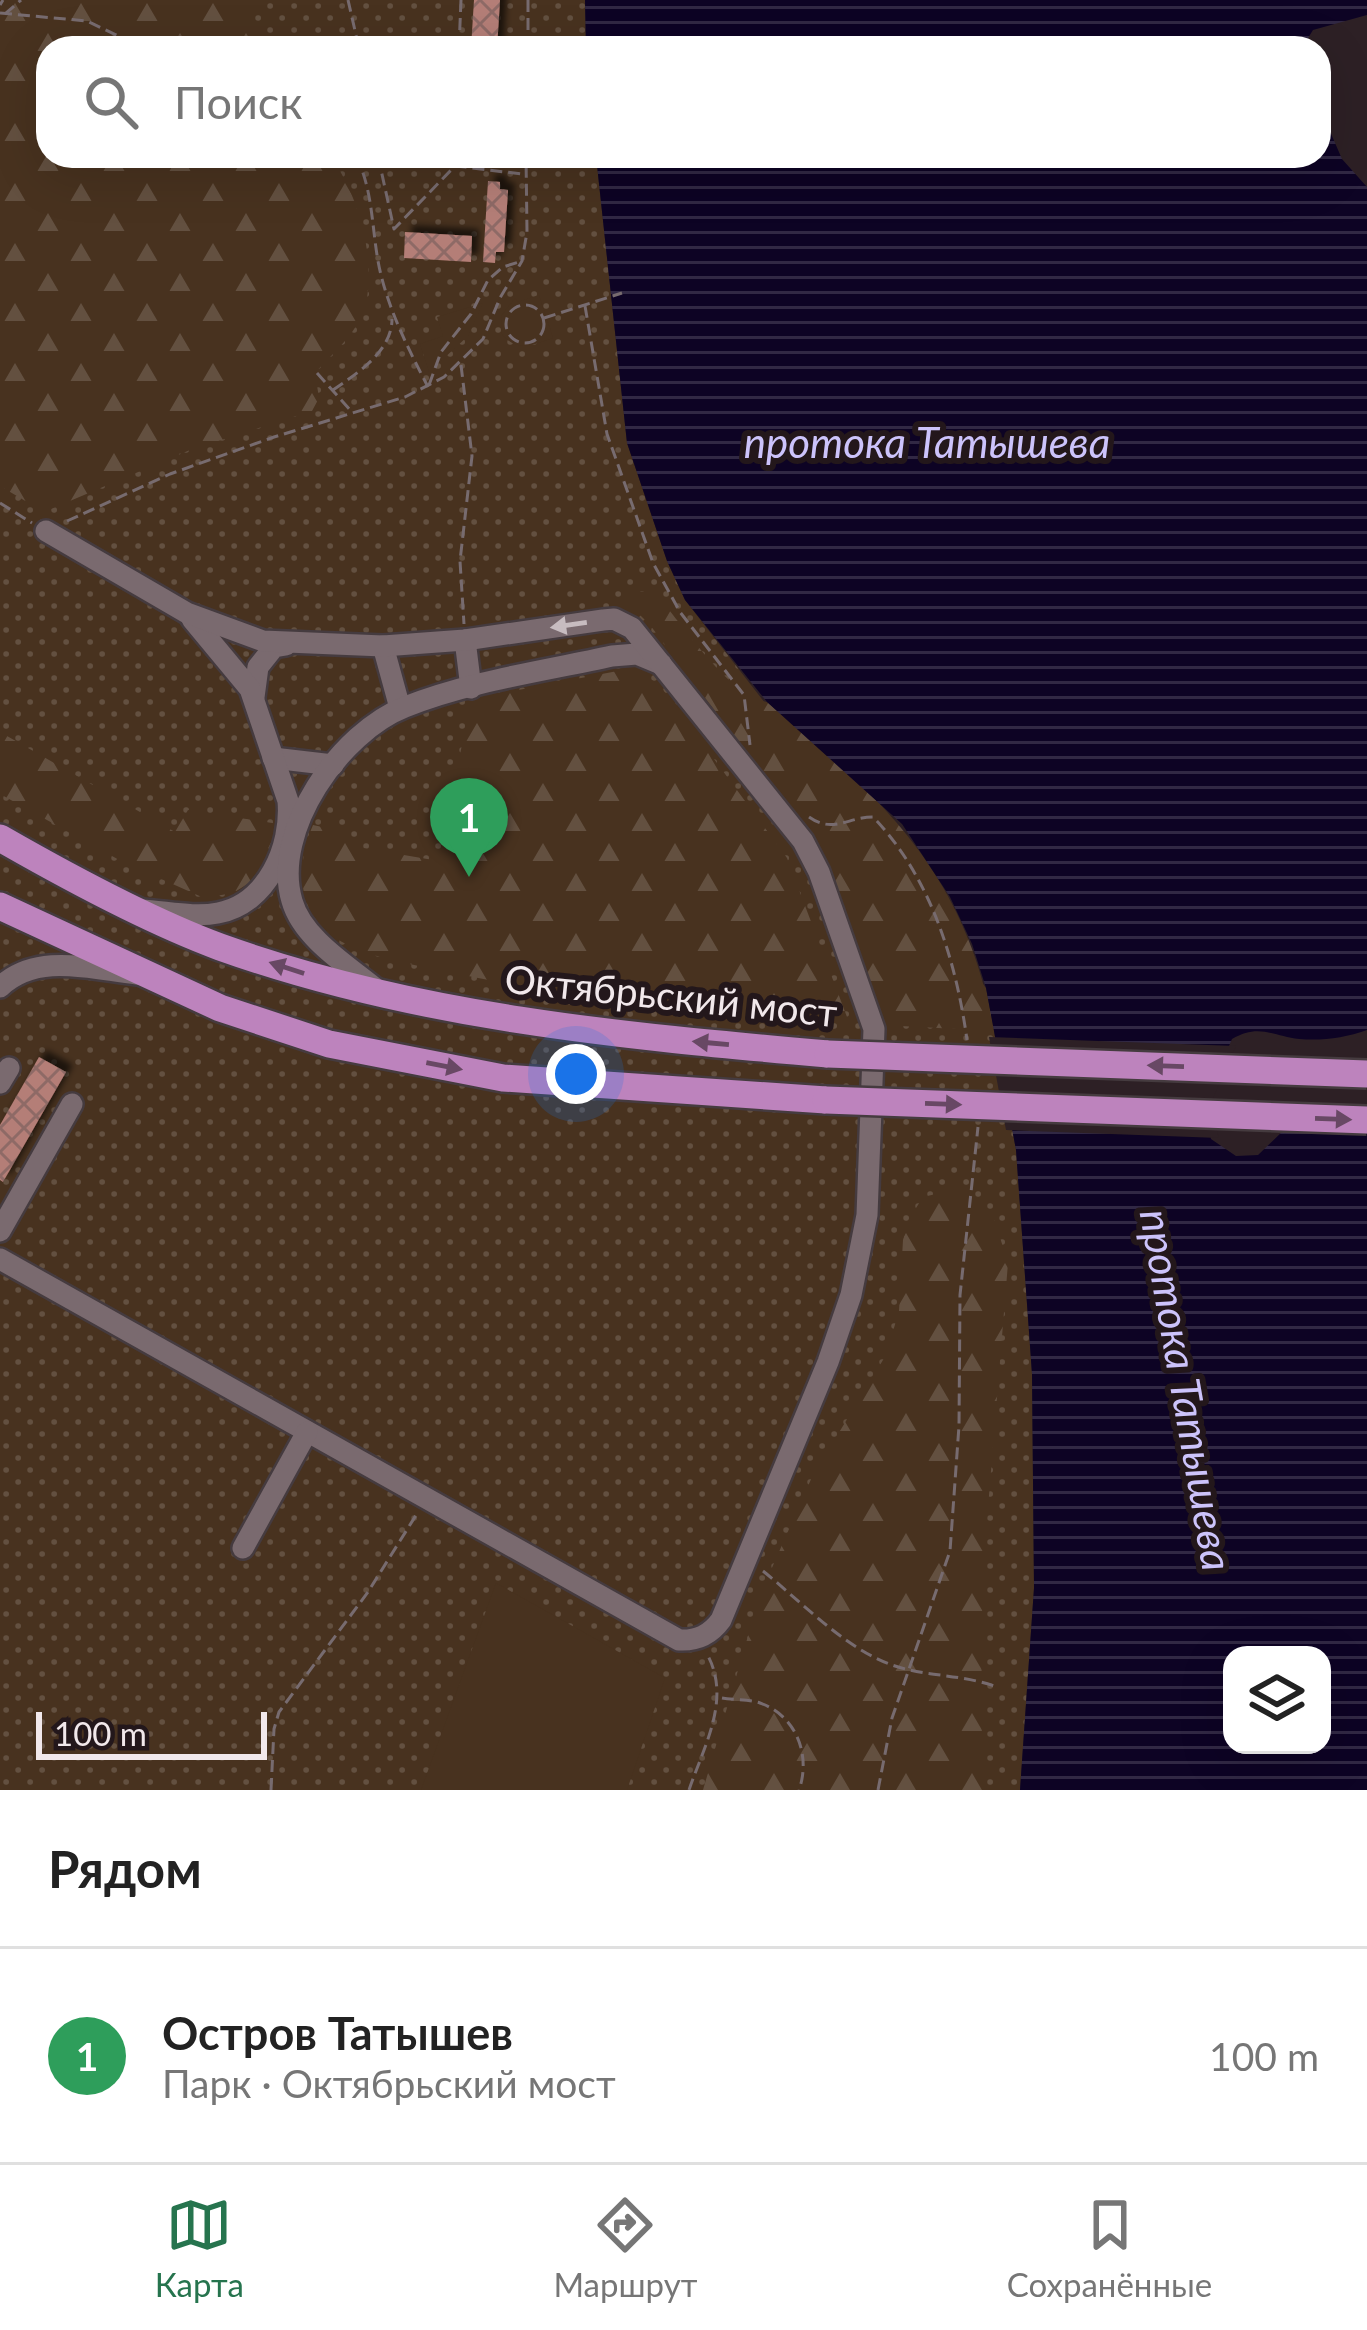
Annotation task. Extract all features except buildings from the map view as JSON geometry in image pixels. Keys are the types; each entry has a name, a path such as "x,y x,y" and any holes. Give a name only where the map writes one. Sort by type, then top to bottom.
{"main road":[{"name":"Октябрьский мост","path":"0,838 215,945 303,974 521,1023 828,1054 1367,1074"},
{"path":"0,906 220,1008 329,1044 502,1078 826,1100 1367,1120"}],"lane":[{"path":"46,531 187,613 239,635 287,645"},
{"path":"140,910 219,913 247,899 276,865 289,820 288,801 254,697 224,653 187,613"},
{"path":"0,1259 679,1640 696,1639 721,1620 828,1362 858,1268 871,1158 874,1030 819,872 803,841 666,666 632,628 614,620 465,640 274,646 258,667 254,697"},
{"path":"465,640 471,688"},
{"path":"383,646 400,708"},
{"path":"382,993 319,940 292,902 289,877 294,837 306,800 333,765 400,708 630,654 666,666"},
{"path":"273,758 333,765"},
{"path":"0,987 26,969 48,964 142,975"},
{"path":"0,1231 6,1207 72,1104"},
{"path":"243,1548 307,1432"}],"path":[{"path":"3,14 21,0"},
{"path":"348,0 356,36"},
{"path":"459,36 461,0"},
{"path":"528,0 528,36"},
{"path":"3,14 87,21 118,36"},
{"path":"333,390 368,364 393,329 369,189 361,168"},
{"path":"381,168 394,229 453,168"},
{"path":"471,168 526,175"},
{"path":"0,503 46,531 170,474 428,387 460,364 483,339 522,261 526,168"},
{"path":"428,387 441,352 471,314 488,280 522,261"},
{"path":"543,318 622,293"},
{"path":"500,298 509,315"},
{"path":"527,305 543,318 537,338 524,342 507,329 513,309 527,305"},
{"path":"392,318 428,387"},
{"path":"460,364 472,456 460,561 465,640"},
{"path":"317,373 352,413"},
{"path":"271,1790 279,1712 368,1592 425,1500"},
{"path":"748,1559 875,1658 910,1671 958,1674 997,1687"},
{"path":"688,1790 720,1698 718,1676 696,1639"},
{"path":"878,1790 892,1718 910,1671"},
{"path":"720,1698 759,1702 782,1715 804,1754 805,1774 799,1790"}],"green space":[{"path":"0,0 585,0 586,36 36,36 36,168 597,168 627,443 685,600 986,988 1016,1150 1032,1374 1034,1588 1020,1790 0,1790"},
{"path":"0,0 252,0 252,19 259,36 36,36 36,168 338,168 362,226 369,266 366,303 358,323 315,373 319,398 312,411 190,450 44,512 0,486"},
{"path":"539,295 553,338 526,346 513,344 502,334 501,316 515,298 518,302"},
{"path":"483,303 468,336 429,372 420,344 443,336 437,317"},
{"path":"649,591 722,673 752,697 767,702 809,738 914,844 963,927 994,1031 882,1025 808,834 650,625 618,605 637,592"},
{"path":"628,669 658,683 787,858 847,1017 695,1009 494,981 364,952 335,938 314,917 302,879 313,825 350,833 351,846 439,861 471,699"},
{"path":"0,732 175,832 188,810 279,824 254,880 233,893 204,898 121,861 0,794"},
{"path":"953,1190 972,1195 992,1212 1008,1263 983,1569 985,1790 703,1790 760,1595 812,1477 886,1355 899,1311 903,1240 909,1219 923,1197"},
{"path":"496,1583 665,1678 627,1790 421,1790"}],"water":[{"path":"585,0 1367,0 1367,15 1313,30 1309,36 586,36"},
{"name":"протока Татышева","path":"1331,134 1342,159 1367,187 1367,1030 1316,1040 1258,1031 1242,1034 1232,1039 1204,1104 1211,1139 1236,1156 1258,1155 1285,1129 1367,1121 1367,1790 1020,1790 1034,1588 1032,1374 1016,1150 986,988 950,897 902,824 767,702 685,600 627,443 597,168 1331,168"}],"pier":[{"path":"989,1037 1236,1046 1210,1105 1219,1138 1006,1130"}],"place":[{"name":"Остров Татышев","path":"469,877"}]}
